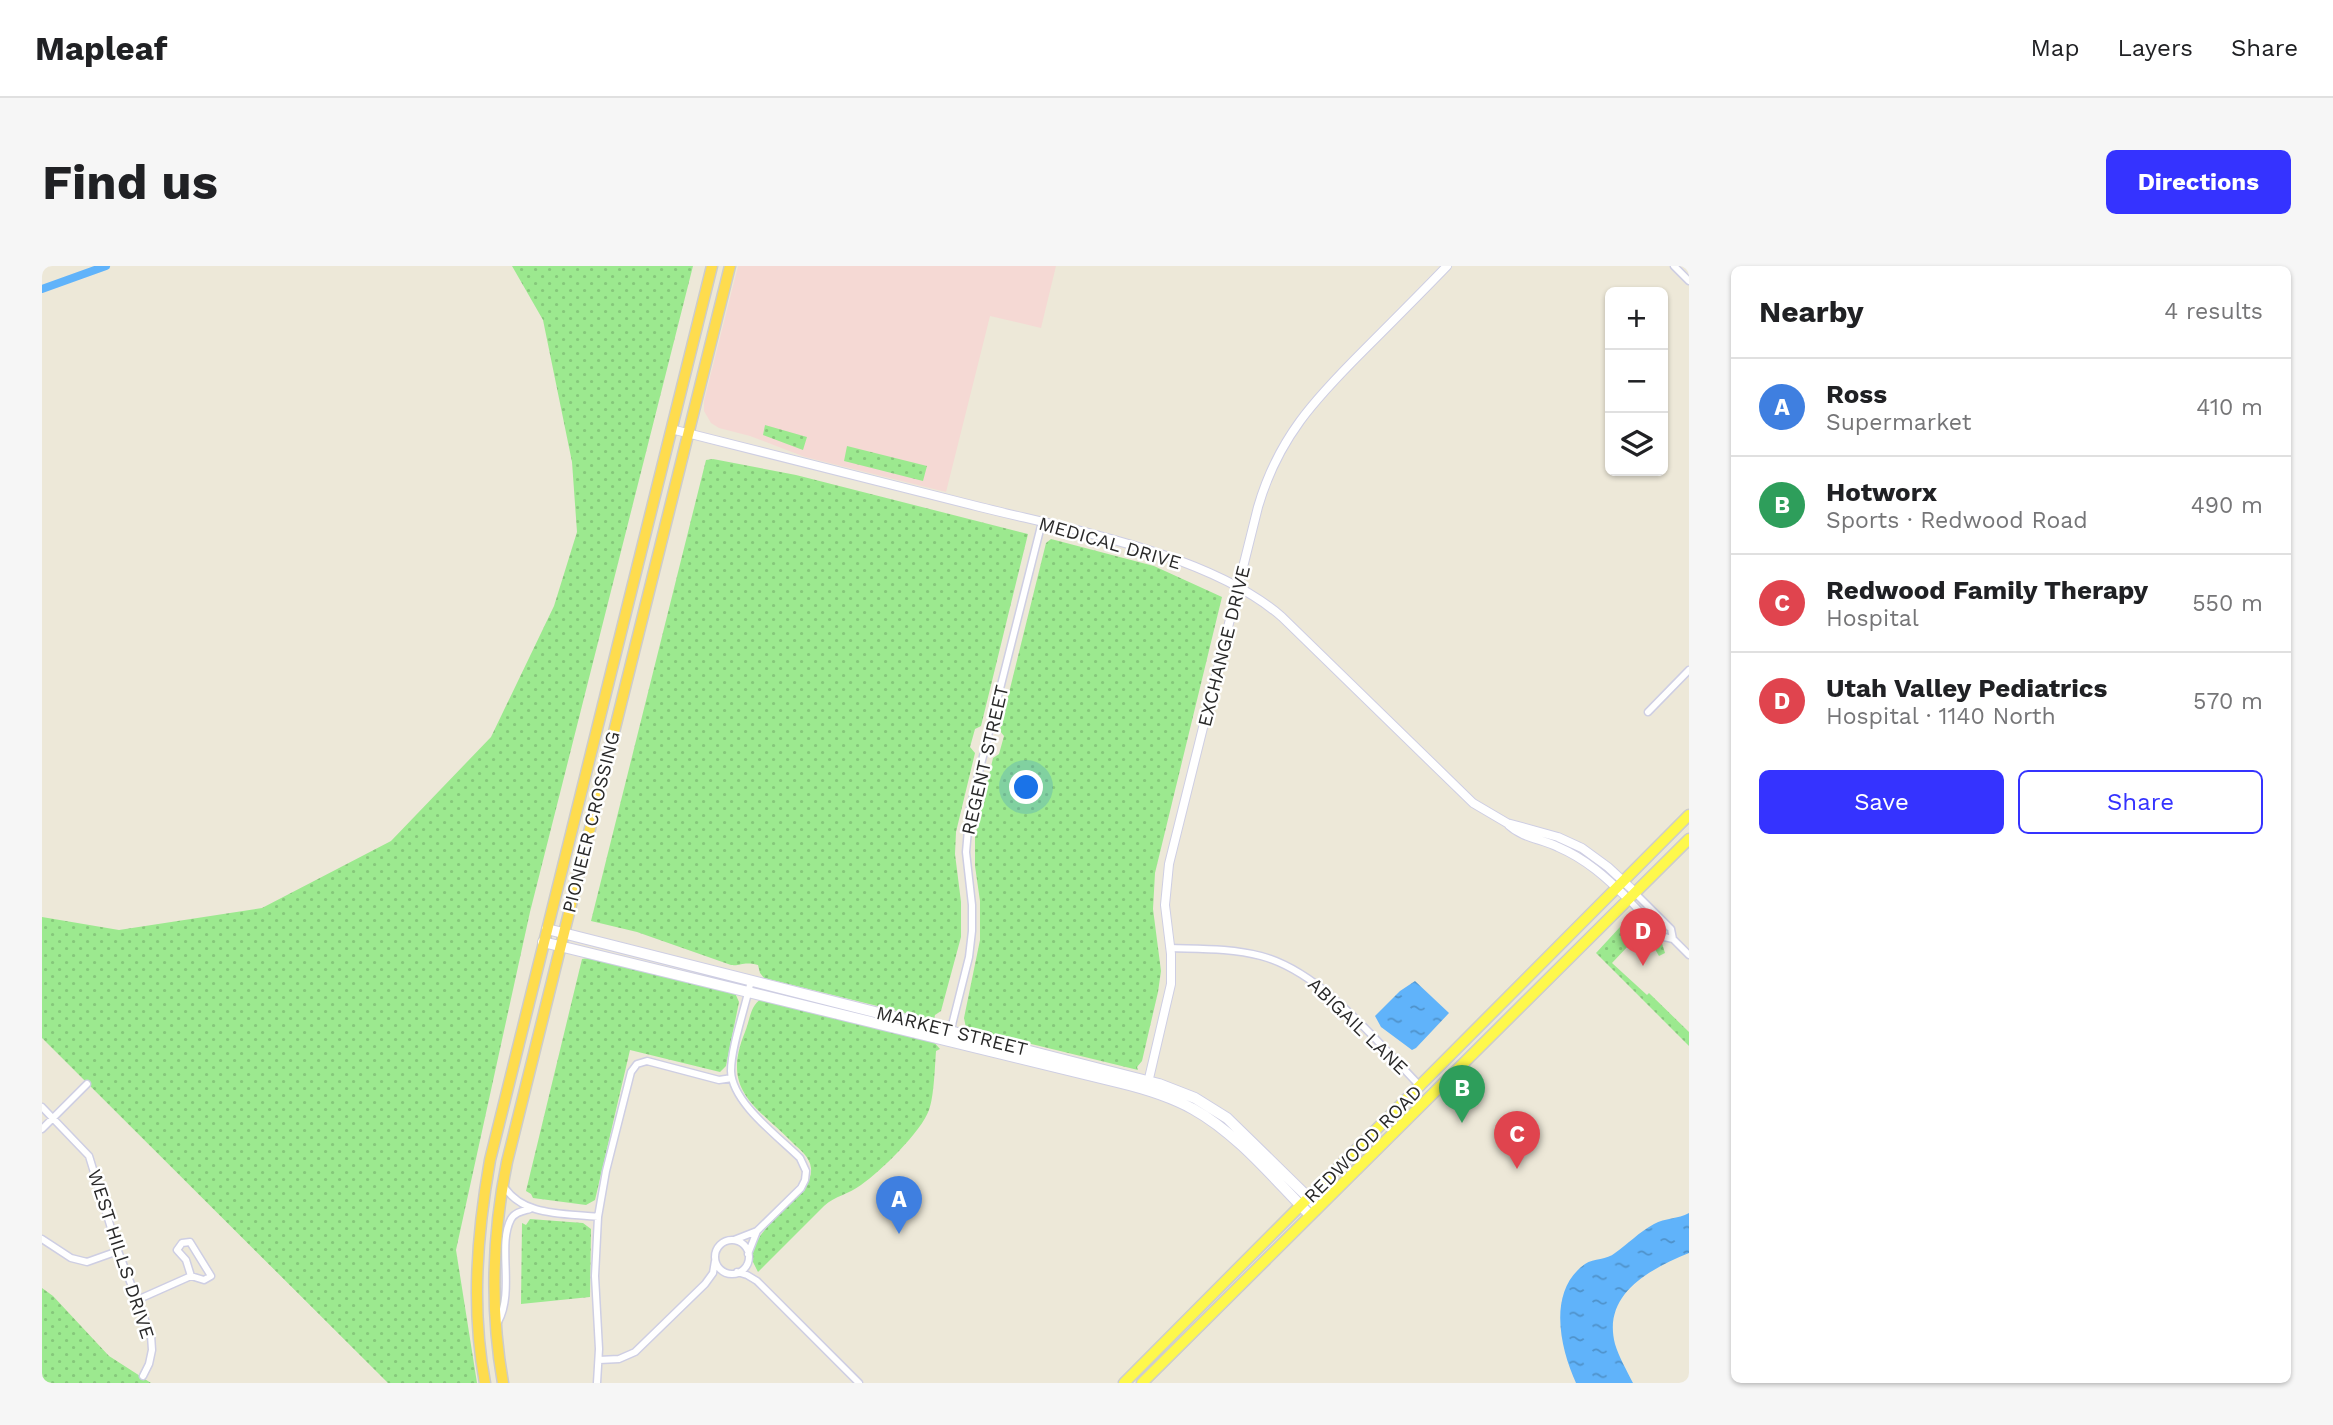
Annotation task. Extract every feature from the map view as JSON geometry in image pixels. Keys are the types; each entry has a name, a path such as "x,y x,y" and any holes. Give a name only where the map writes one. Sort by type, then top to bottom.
{"highway":[{"name":"PIONEER CROSSING","path":"485,1383 477,1301 482,1210 496,1133 712,266"},
{"name":"PIONEER CROSSING","path":"503,1383 496,1326 494,1250 503,1184 730,266"}],"main road":[{"name":"REDWOOD ROAD","path":"1124,1383 1689,815"},
{"name":"REDWOOD ROAD","path":"1142,1383 1689,839"},
{"name":"MARKET STREET","path":"547,929 950,1030 1195,1098 1227,1118 1314,1211"},
{"name":"MARKET STREET","path":"543,942 949,1041 1148,1085"}],"street":[{"name":"EXCHANGE DRIVE","path":"1148,1085 1170,993 1170,948 1165,905 1169,864 1262,492 1294,427 1317,398 1447,266"},
{"path":"1674,266 1689,281"},
{"name":"MEDICAL DRIVE","path":"671,429 1156,552 1238,588 1262,601 1282,617 1464,796 1520,833 1550,843 1581,859 1619,884 1631,896"},
{"name":"REGENT STREET","path":"949,1041 969,957 972,931 966,852 970,808 1042,523"},
{"path":"1648,712 1689,670"},
{"path":"1631,896 1671,929 1673,939 1689,955"},
{"name":"ABIGAIL LANE","path":"1170,948 1240,952 1272,959 1294,969 1329,995 1421,1087"},
{"path":"599,1360 619,1359 635,1352 705,1284 713,1273 719,1245 757,1231 801,1188 805,1180 806,1171 800,1158 742,1100 732,1078 732,1064 751,980"},
{"path":"597,1383 599,1360 595,1276 598,1217 606,1171 631,1072 648,1061 719,1080 732,1078"},
{"path":"42,1129 87,1084"},
{"name":"WEST HILLS DRIVE","path":"42,1107 89,1156 118,1251 151,1335 152,1350 144,1376"},
{"path":"503,1184 512,1197 530,1209"},
{"path":"496,1326 505,1301 506,1251 510,1222 516,1214 530,1209 598,1217"},
{"path":"705,1284 744,1268 757,1231"},
{"path":"42,1239 71,1258 87,1262 118,1251"},
{"path":"734,1240 744,1245 750,1270 757,1281 859,1383"},
{"path":"138,1300 191,1276 205,1280 211,1276 190,1242 183,1242 177,1250 186,1259 191,1276"},
{"path":"715,1261 721,1269 747,1275 757,1281"}],"shaded area":[{"path":"738,266 1056,266 1041,328 990,316 946,492 805,457 711,423 704,411 704,401"}],"green space":[{"path":"512,266 693,266 530,912 456,1250 477,1383 388,1383 42,1038 42,917 119,930 262,908 391,841 491,737 554,606 577,532 572,462 543,320"},
{"path":"765,425 807,437 803,450 763,435"},
{"path":"847,446 927,466 923,481 844,461"},
{"path":"713,459 796,475 1028,534 981,726 975,729 970,747 975,753 956,832 961,937 941,1011 935,1015 934,1020 764,978 758,965 731,965 637,932 591,921 706,460"},
{"path":"1051,539 1154,566 1222,597 1155,873 1153,909 1161,971 1138,1070 966,1028 964,1018 980,940 975,837 993,758 999,754 1004,736 1000,731 1001,725 1046,543"},
{"path":"1632,914 1661,940 1665,953 1659,956 1650,934 1639,925 1625,938 1630,944 1612,963 1647,995 1649,993 1689,1032 1689,1046 1596,953"},
{"path":"582,959 641,968 735,993 739,1002 726,1066 720,1072 630,1050 595,1200 586,1205 533,1198 526,1191"},
{"path":"761,999 933,1041 940,1049 936,1051 931,1104 918,1129 869,1179 824,1206 758,1272 752,1260 755,1246 762,1233 803,1190 811,1168 804,1154 755,1107 740,1083 737,1069 739,1052 752,1009"},
{"path":"530,1219 583,1223 591,1229 590,1297 521,1304 522,1223 526,1225"},
{"path":"42,1288 53,1296 109,1356 151,1383 42,1383"}],"water":[{"path":"1415,981 1449,1013 1412,1050 1381,1027 1375,1016 1400,991"},
{"path":"1689,1213 1689,1253 1659,1267 1632,1286 1622,1297 1616,1311 1613,1326 1615,1344 1633,1383 1576,1383 1565,1353 1560,1320 1565,1289 1573,1275 1585,1264 1612,1255 1654,1224"}],"waterway":[{"path":"42,289 106,266"}],"place":[{"name":"Utah Valley Pediatrics","path":"1643,966"},
{"name":"Hotworx","path":"1462,1123"},
{"name":"Redwood Family Therapy","path":"1517,1169"},
{"name":"Ross","path":"899,1234"}]}
